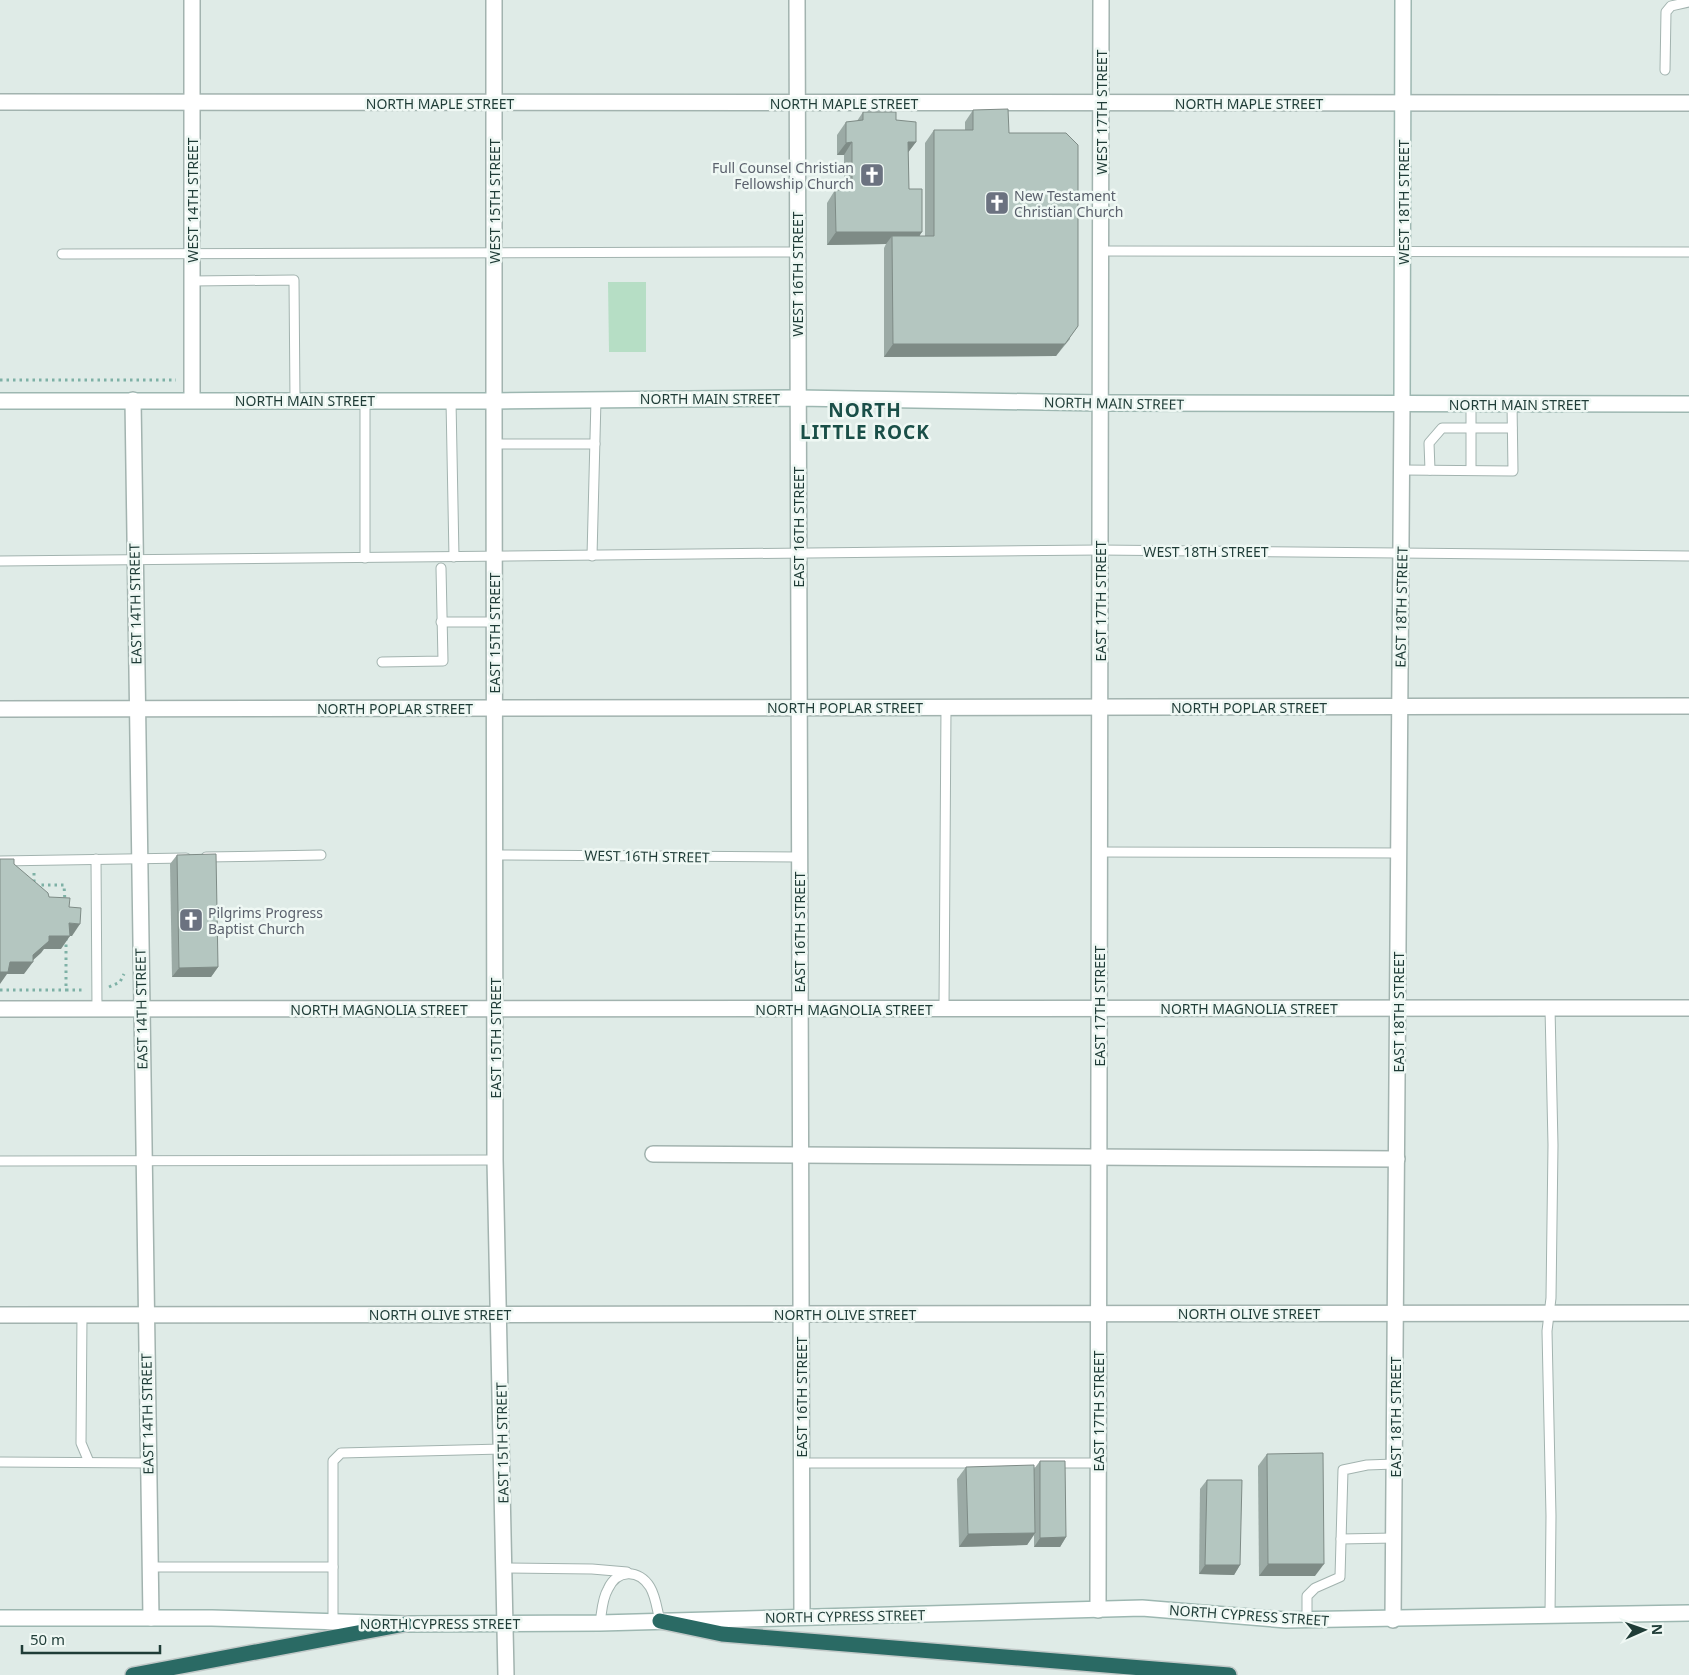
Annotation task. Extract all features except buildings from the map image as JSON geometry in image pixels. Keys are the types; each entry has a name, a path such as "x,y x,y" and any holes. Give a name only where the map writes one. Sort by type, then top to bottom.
{"highway":[{"path":"660,1621 731,1634 1229,1675"},
{"path":"133,1675 405,1624"}],"street":[{"name":"WEST 14TH STREET","path":"192,0 192,400"},
{"name":"WEST 15TH STREET","path":"494,0 494,401"},
{"name":"WEST 16TH STREET","path":"796,0 798,398"},
{"name":"WEST 17TH STREET","path":"1101,0 1101,403"},
{"name":"WEST 18TH STREET","path":"1402,404 1403,0"},
{"name":"NORTH MAPLE STREET","path":"0,102 1689,103"},
{"name":"NORTH MAIN STREET","path":"0,401 494,401 798,398 1101,403 1689,404"},
{"name":"EAST 16TH STREET","path":"798,398 802,1616"},
{"name":"EAST 14TH STREET","path":"133,400 150,1618"},
{"name":"EAST 15TH STREET","path":"494,401 495,1160 506,1675"},
{"name":"EAST 17TH STREET","path":"1098,1610 1101,403"},
{"name":"EAST 18TH STREET","path":"1393,1620 1402,404"},
{"name":"NORTH POPLAR STREET","path":"0,709 1689,706"},
{"name":"NORTH MAGNOLIA STREET","path":"0,1009 1689,1008"},
{"path":"653,1154 1396,1159"},
{"name":"NORTH OLIVE STREET","path":"0,1315 1689,1313"},
{"name":"NORTH CYPRESS STREET","path":"0,1618 150,1618 405,1624 506,1624 1142,1608 1307,1620 1393,1620 1689,1613"}],"lane":[{"path":"1665,70 1666,12 1671,6 1689,2"},
{"path":"1101,251 1402,250 1689,252"},
{"path":"62,254 797,252"},
{"path":"192,281 294,280 295,400"},
{"path":"592,556 596,399"},
{"path":"365,401 365,558"},
{"path":"451,401 454,557"},
{"path":"1471,404 1471,470"},
{"path":"1403,470 1513,471 1512,404"},
{"path":"1430,470 1429,443 1442,428 1512,428"},
{"path":"494,444 595,444"},
{"name":"WEST 18TH STREET","path":"0,561 1100,550 1689,556"},
{"path":"382,662 442,661 441,568"},
{"path":"442,622 494,622"},
{"path":"944,1008 946,707"},
{"path":"1100,852 1399,853"},
{"name":"WEST 16TH STREET","path":"494,855 799,857"},
{"path":"0,861 321,856"},
{"path":"96,859 97,1009"},
{"path":"1550,1008 1553,1145 1550,1313 1547,1331 1551,1516 1550,1615"},
{"path":"0,1161 495,1160"},
{"path":"82,1315 81,1443 88,1462"},
{"path":"333,1622 333,1461 341,1453 502,1449"},
{"path":"0,1462 148,1463"},
{"path":"801,1463 1098,1463"},
{"path":"1307,1620 1307,1596 1315,1588 1340,1577 1344,1470 1367,1464 1394,1464"},
{"path":"1341,1539 1394,1538"},
{"path":"150,1567 333,1567"},
{"path":"504,1568 592,1569 637,1574 649,1587 660,1621"},
{"path":"600,1623 604,1598 608,1587 617,1577 628,1572"}],"path":[{"path":"0,380 176,380"},
{"path":"33,866 34,885 64,885 65,911"},
{"path":"0,990 66,990"}],"green space":[{"path":"608,282 646,282 646,352 609,352"}],"place":[{"name":"Full Counsel Christian Fellowship Church","path":"872,175"},
{"name":"New Testament Christian Church","path":"997,203"},
{"name":"Pilgrims Progress Baptist Church","path":"191,920"}],"district":[{"name":"NORTH LITTLE ROCK","path":"865,421"}]}
